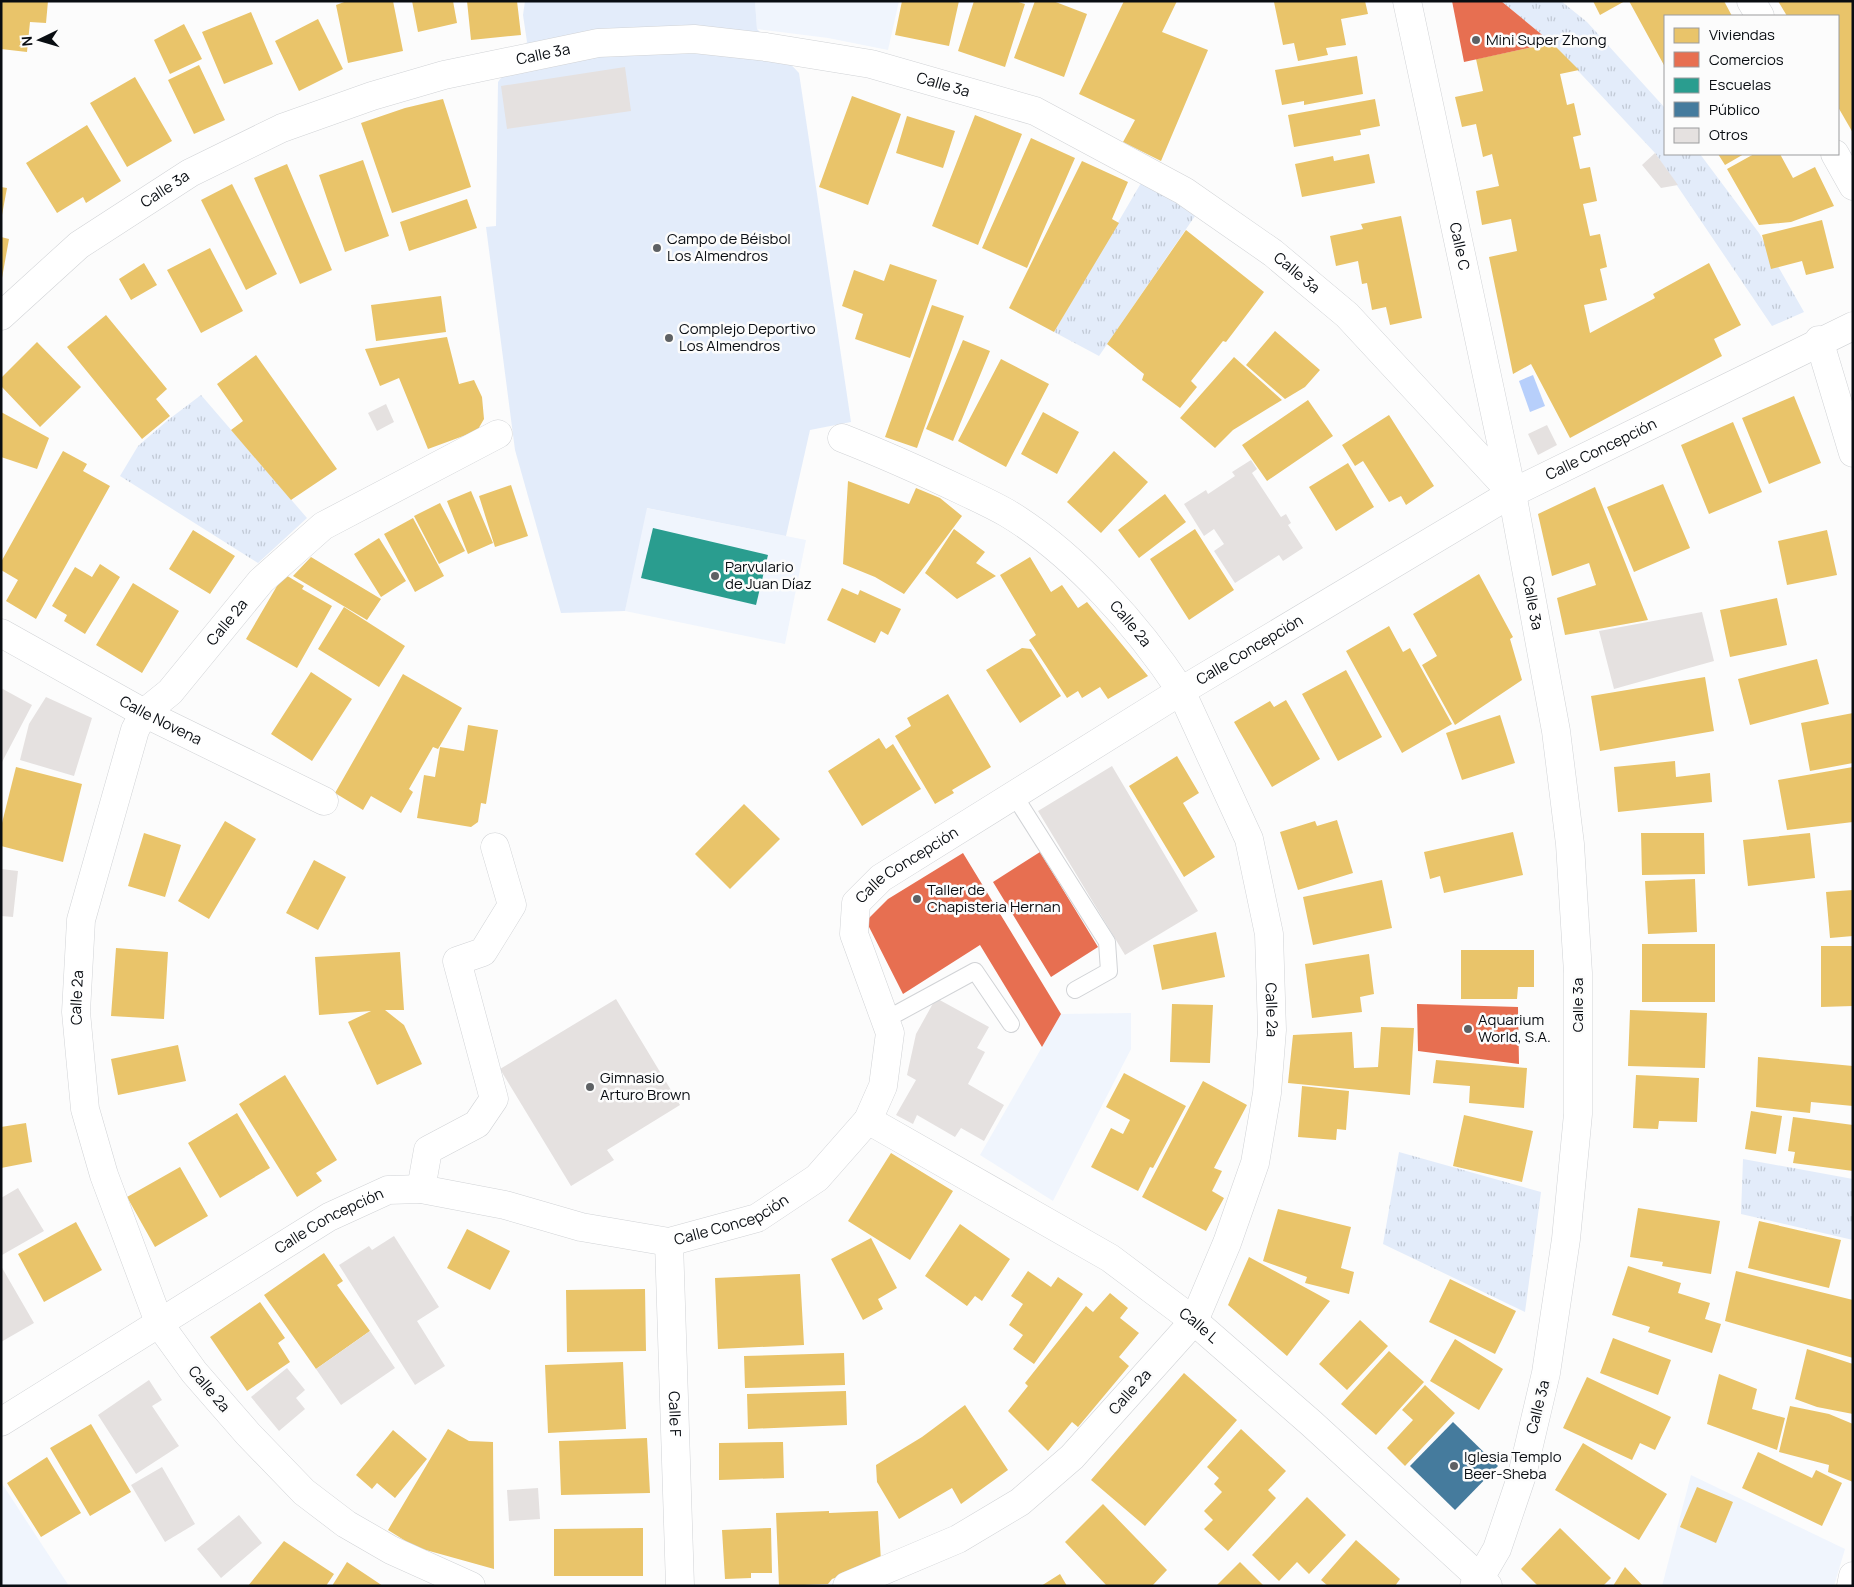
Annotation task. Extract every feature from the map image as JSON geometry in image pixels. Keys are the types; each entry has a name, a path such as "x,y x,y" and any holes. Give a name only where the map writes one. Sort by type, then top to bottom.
{"street":[{"name":"Calle C","path":"1407,1 1512,493"},
{"path":"1751,1 1759,15"},
{"name":"Calle 3a","path":"1,316 78,245 190,173 282,128 372,96 453,72 598,43 694,39 766,46 871,64 1034,111 1184,191 1273,253 1347,315 1512,493 1556,732 1570,844 1578,973 1578,1114 1566,1239 1546,1373 1522,1475 1497,1549 1481,1583"},
{"path":"1836,155 1853,186"},
{"name":"Calle Concepción","path":"1,1422 160,1325 329,1217 388,1190 421,1189 505,1205 581,1227 669,1242 757,1218 817,1178 868,1120 883,1086 890,1033 854,934 856,903 881,878 1180,691 1512,493 1819,340 1853,326"},
{"path":"1819,340 1853,453"},
{"name":"Calle 2a","path":"471,1586 391,1550 346,1524 304,1492 248,1434 194,1372 160,1325 104,1175 85,1109 76,1012 81,920 135,730 144,713 170,692 261,581 323,526 498,434"},
{"name":"Calle 2a","path":"842,438 904,463 1007,512 1034,531 1116,606 1166,669 1180,691 1249,839 1269,934 1272,1030 1267,1093 1255,1163 1228,1243 1194,1321 1072,1457 1020,1502 958,1539 848,1586"},
{"name":"Calle Novena","path":"1,633 144,713 324,801"},
{"path":"421,1189 428,1150 477,1124 494,1098 457,961 483,952 512,905 495,847"},
{"name":"Calle L","path":"868,1120 1110,1258 1194,1321 1311,1422 1481,1583"},
{"name":"Calle F","path":"669,1242 680,1586"},
{"path":"1850,1586 1853,1576"}],"lane":[{"path":"1014,795 1107,942 1109,971 1075,990"},
{"path":"885,1020 975,971 1011,1024"}],"shaded area":[{"path":"755,1 899,1 888,50 828,38 757,29"},
{"name":"Parvulario de Juan Díaz","path":"646,508 806,540 785,644 625,611"},
{"path":"1131,1013 1131,1049 1053,1201 980,1155 1061,1014"},
{"path":"1691,1475 1845,1549 1834,1586 1662,1586"},
{"path":"1,1482 69,1586 3,1586 1,1582"}],"green space":[{"name":"Complejo Deportivo Los Almendros","path":"525,1 755,1 757,29 799,73 851,422 810,430 786,536 647,508 625,611 561,613 515,450 486,227 496,226 498,82 527,42 523,15"},
{"path":"1501,1 1561,1 1587,22 1664,107 1664,155 1701,155 1759,233 1804,312 1772,326 1655,153 1552,43"},
{"path":"1141,183 1168,197 1195,216 1099,356 1054,332"},
{"path":"201,395 307,518 258,563 120,476 138,446"},
{"path":"1399,1152 1541,1192 1525,1312 1383,1244"},
{"path":"1743,1159 1853,1179 1853,1240 1741,1214"}],"water":[{"path":"1533,375 1545,406 1530,412 1519,381"}],"building: Viviendas":[{"path":"1,1 48,1 46,23 30,22 27,52 1,49"},
{"path":"347,1 393,1 403,51 348,63 336,5"},
{"path":"412,1 453,1 457,23 418,32"},
{"path":"467,1 517,1 521,35 471,40"},
{"path":"902,1 959,1 949,46 895,35"},
{"path":"974,1 1015,1 1025,4 1005,67 958,51"},
{"path":"1035,1 1053,1 1087,14 1064,77 1014,58"},
{"path":"1124,1 1177,1 1162,32 1208,50 1161,161 1123,142 1135,120 1079,94"},
{"path":"1365,1 1368,14 1341,19 1346,45 1326,48 1328,55 1298,61 1294,43 1283,45 1274,2"},
{"path":"1593,1 1625,1 1600,15"},
{"path":"1629,1 1724,1 1731,15 1664,15 1664,65"},
{"path":"1778,1 1853,1 1853,133 1839,109 1839,15 1786,15"},
{"path":"251,12 273,64 224,84 202,32"},
{"path":"318,19 343,69 299,91 275,41"},
{"path":"184,24 202,59 170,74 154,40"},
{"path":"1552,43 1579,70 1560,74 1567,105 1574,103 1581,135 1573,137 1580,169 1590,167 1597,201 1583,204 1590,236 1600,234 1607,267 1600,269 1607,300 1584,305 1590,333 1655,298 1653,294 1709,263 1741,325 1714,339 1722,356 1570,438 1531,364 1513,374 1489,257 1517,251 1511,219 1482,225 1476,191 1499,186 1492,154 1483,157 1476,124 1462,127 1455,97 1483,91 1476,59"},
{"path":"1357,56 1363,94 1304,105 1304,101 1282,105 1275,70"},
{"path":"199,65 225,120 194,134 168,80"},
{"path":"135,77 172,141 127,167 90,103"},
{"path":"852,96 901,114 868,205 819,187"},
{"path":"443,99 471,187 392,213 361,123 405,108"},
{"path":"1375,99 1380,126 1360,130 1361,135 1294,147 1288,115"},
{"path":"975,115 1022,134 978,245 932,226"},
{"path":"907,116 955,131 943,168 896,153"},
{"path":"87,125 121,181 86,203 83,197 57,213 26,163"},
{"path":"1031,138 1075,158 1027,268 982,248"},
{"path":"1369,154 1375,183 1302,197 1295,164 1333,156 1334,161"},
{"path":"1719,155 1742,155 1725,165"},
{"path":"1752,155 1781,155 1793,178 1815,167 1834,206 1791,222 1759,225 1727,169"},
{"path":"363,160 389,236 345,252 319,175"},
{"path":"1082,161 1128,182 1112,219 1119,223 1054,332 1009,308"},
{"path":"287,164 332,270 300,284 254,178"},
{"path":"232,184 277,274 246,290 201,200"},
{"path":"1,187 7,188 2,215 1,215"},
{"path":"467,199 477,228 409,251 400,222"},
{"path":"1401,216 1422,318 1390,325 1386,307 1372,310 1367,283 1362,284 1358,261 1336,266 1330,236 1363,229 1361,224"},
{"path":"1822,220 1834,268 1806,275 1802,261 1771,269 1762,235"},
{"path":"1186,230 1264,292 1226,342 1223,341 1191,381 1197,387 1180,408 1142,380 1144,374 1107,344"},
{"path":"1,237 9,239 2,278 1,278"},
{"path":"210,248 243,311 201,333 167,270"},
{"path":"144,263 157,285 131,300 119,279"},
{"path":"890,264 937,280 910,358 855,339 863,314 842,306 854,270 884,281"},
{"path":"441,296 446,332 376,341 371,305"},
{"path":"932,305 964,316 917,448 885,437"},
{"path":"106,315 167,389 156,399 170,416 142,439 67,347"},
{"path":"1275,331 1320,370 1305,387 1285,399 1246,365"},
{"path":"447,337 459,384 474,380 482,397 484,419 477,431 428,449 399,378 380,386 365,349"},
{"path":"963,340 990,351 953,441 926,429"},
{"path":"37,342 81,387 40,427 1,386 1,378"},
{"path":"256,355 337,469 291,500 231,430 243,421 217,384"},
{"path":"1234,357 1282,400 1233,430 1215,448 1180,418"},
{"path":"1001,359 1049,384 1006,467 958,441"},
{"path":"1794,396 1821,463 1769,484 1742,418"},
{"path":"1308,400 1333,436 1267,481 1242,445"},
{"path":"1,412 49,438 37,469 1,457"},
{"path":"1043,412 1079,432 1057,474 1021,454"},
{"path":"1389,415 1434,486 1406,505 1401,496 1389,502 1363,461 1355,466 1342,445"},
{"path":"1733,422 1762,492 1709,514 1681,445"},
{"path":"63,451 87,464 83,471 110,486 36,619 6,601 18,580 1,570 1,562"},
{"path":"1114,451 1148,482 1101,533 1067,502"},
{"path":"1348,463 1374,507 1336,531 1309,487"},
{"path":"848,481 909,504 916,488 940,498 962,516 904,594 875,577 843,564"},
{"path":"1663,484 1690,548 1634,572 1607,507"},
{"path":"511,485 528,536 495,547 479,496"},
{"path":"1595,487 1648,620 1565,635 1557,598 1596,585 1589,563 1552,576 1538,514"},
{"path":"471,491 493,543 468,554 447,501"},
{"path":"1165,494 1186,522 1139,558 1118,530"},
{"path":"440,503 465,551 439,564 414,516"},
{"path":"413,518 444,576 415,592 384,534"},
{"path":"954,529 985,552 976,563 996,576 957,599 925,573"},
{"path":"1195,529 1234,590 1189,620 1150,559"},
{"path":"193,530 235,556 210,594 169,569"},
{"path":"1827,530 1837,575 1787,585 1778,541"},
{"path":"379,538 406,581 381,597 354,554"},
{"path":"311,557 381,599 367,620 293,576"},
{"path":"1030,557 1051,592 1062,585 1078,608 1087,602 1148,676 1108,699 1100,687 1082,698 1078,691 1067,698 1029,640 1036,635 1000,575"},
{"path":"100,564 120,577 85,634 64,621 67,615 52,606 75,567 92,577"},
{"path":"284,574 304,586 302,589 332,606 297,668 246,639"},
{"path":"1479,574 1513,637 1510,639 1522,680 1455,725 1422,665 1437,656 1413,614"},
{"path":"133,583 179,611 142,673 96,645"},
{"path":"842,588 858,595 860,590 901,609 888,635 881,631 875,643 827,620"},
{"path":"1777,598 1787,645 1730,657 1720,610"},
{"path":"344,607 405,646 379,687 318,649"},
{"path":"1389,626 1403,652 1410,648 1452,724 1402,753 1346,651"},
{"path":"1022,648 1031,649 1061,696 1020,723 986,670"},
{"path":"1817,659 1829,704 1750,725 1738,679"},
{"path":"1346,670 1382,737 1338,761 1302,694"},
{"path":"311,672 352,699 312,761 271,734"},
{"path":"403,674 462,708 438,749 433,747 409,789 413,792 401,813 371,796 363,810 335,793"},
{"path":"1705,677 1714,731 1600,751 1591,696"},
{"path":"948,694 991,767 952,790 954,793 935,804 895,736 911,726 907,718"},
{"path":"1286,700 1320,759 1272,787 1234,722 1270,701 1274,707"},
{"path":"1853,713 1853,763 1810,771 1801,723"},
{"path":"1500,715 1515,763 1462,780 1446,733"},
{"path":"468,725 498,730 486,804 481,803 478,822 471,827 417,818 424,775 435,777 440,747 464,751"},
{"path":"879,738 886,749 893,744 921,789 862,826 828,771"},
{"path":"1177,756 1199,793 1183,803 1215,857 1184,877 1129,786"},
{"path":"1675,761 1676,777 1710,773 1712,802 1618,812 1614,767"},
{"path":"16,767 82,784 63,862 1,846 1,827"},
{"path":"1853,767 1853,822 1787,830 1778,780"},
{"path":"744,804 780,839 730,889 695,854"},
{"path":"1337,820 1353,873 1298,890 1280,832 1315,821 1317,826"},
{"path":"225,821 256,839 209,919 178,901"},
{"path":"1513,832 1523,875 1444,893 1440,876 1430,879 1424,852"},
{"path":"144,833 181,845 165,897 128,886"},
{"path":"1641,833 1704,833 1705,874 1642,875"},
{"path":"1810,833 1815,878 1748,886 1743,840"},
{"path":"314,860 346,877 318,930 286,913"},
{"path":"1695,879 1697,932 1648,934 1645,881"},
{"path":"1382,880 1392,928 1313,945 1303,897"},
{"path":"1853,890 1853,936 1830,938 1826,892"},
{"path":"1216,932 1225,977 1162,990 1153,945"},
{"path":"1642,944 1715,944 1715,1002 1642,1002"},
{"path":"1821,946 1853,946 1853,1006 1821,1007"},
{"path":"116,948 168,952 164,1019 111,1016"},
{"path":"1461,950 1534,950 1534,987 1518,987 1517,999 1461,999"},
{"path":"400,952 404,1010 385,1010 404,1025 422,1064 377,1085 348,1022 371,1011 319,1015 315,957"},
{"path":"1369,954 1374,994 1360,997 1362,1012 1312,1018 1305,964"},
{"path":"1172,1004 1213,1005 1210,1063 1170,1062"},
{"path":"1630,1010 1707,1013 1705,1068 1628,1066"},
{"path":"1381,1027 1414,1028 1410,1095 1288,1083 1293,1035 1352,1032 1354,1068 1378,1067"},
{"path":"178,1045 186,1081 118,1095 111,1059"},
{"path":"1758,1057 1853,1066 1853,1106 1811,1102 1810,1113 1756,1107"},
{"path":"1436,1060 1527,1068 1524,1108 1469,1103 1470,1086 1433,1083"},
{"path":"1124,1073 1186,1106 1153,1168 1150,1167 1138,1191 1091,1167 1111,1128 1123,1134 1130,1120 1106,1107"},
{"path":"285,1075 337,1160 316,1173 322,1181 297,1197 239,1104"},
{"path":"1636,1075 1699,1078 1697,1122 1659,1121 1658,1129 1633,1128"},
{"path":"1203,1081 1247,1105 1214,1168 1222,1171 1212,1191 1224,1198 1206,1231 1142,1197"},
{"path":"1302,1086 1349,1091 1346,1130 1337,1129 1336,1140 1298,1137"},
{"path":"1751,1111 1782,1116 1776,1154 1745,1149"},
{"path":"237,1113 270,1168 220,1198 188,1143"},
{"path":"1464,1115 1533,1131 1522,1182 1453,1166"},
{"path":"1793,1117 1853,1125 1853,1171 1793,1163 1795,1152 1788,1151"},
{"path":"26,1123 32,1162 1,1168 1,1127"},
{"path":"891,1153 953,1191 910,1260 848,1221"},
{"path":"180,1167 208,1216 155,1247 127,1197"},
{"path":"1638,1208 1720,1221 1711,1274 1662,1266 1663,1262 1630,1257"},
{"path":"1278,1209 1351,1227 1341,1268 1354,1272 1349,1294 1305,1283 1307,1277 1263,1261"},
{"path":"1759,1221 1841,1240 1829,1288 1748,1268"},
{"path":"76,1222 102,1270 44,1302 18,1254"},
{"path":"960,1224 1010,1259 982,1301 975,1296 967,1306 925,1276"},
{"path":"467,1229 510,1251 490,1290 447,1268"},
{"path":"871,1238 897,1288 878,1299 883,1309 863,1320 831,1259"},
{"path":"324,1253 343,1281 337,1285 370,1331 316,1369 264,1295"},
{"path":"1249,1257 1330,1301 1287,1356 1228,1305"},
{"path":"1628,1266 1681,1283 1678,1293 1710,1303 1705,1319 1721,1324 1712,1353 1648,1332 1650,1327 1612,1315"},
{"path":"1028,1271 1051,1287 1058,1277 1083,1294 1034,1364 1013,1349 1023,1335 1009,1325 1023,1304 1011,1296"},
{"path":"1736,1271 1853,1300 1853,1358 1725,1321"},
{"path":"800,1274 804,1345 718,1349 715,1278"},
{"path":"1450,1279 1516,1311 1495,1354 1429,1322"},
{"path":"645,1289 646,1351 567,1352 566,1290"},
{"path":"1110,1293 1128,1308 1120,1318 1139,1333 1119,1357 1129,1366 1078,1427 1072,1422 1048,1451 1008,1411 1028,1386 1025,1383 1086,1306 1093,1312"},
{"path":"260,1302 285,1338 278,1343 290,1362 247,1391 210,1337"},
{"path":"1360,1320 1388,1346 1347,1390 1319,1364"},
{"path":"1613,1338 1671,1360 1658,1395 1600,1373"},
{"path":"1455,1339 1503,1369 1479,1410 1430,1381"},
{"path":"1807,1349 1853,1364 1853,1414 1817,1407 1795,1399"},
{"path":"1389,1351 1424,1382 1376,1435 1341,1404"},
{"path":"844,1353 845,1385 745,1388 744,1356"},
{"path":"623,1362 626,1429 548,1433 545,1365"},
{"path":"1184,1373 1237,1420 1145,1526 1091,1480"},
{"path":"1719,1374 1757,1389 1752,1409 1785,1418 1777,1450 1707,1424"},
{"path":"1587,1377 1671,1417 1655,1450 1640,1443 1632,1460 1563,1428"},
{"path":"1425,1385 1455,1413 1405,1466 1387,1448 1413,1420 1402,1410"},
{"path":"846,1391 847,1425 748,1429 747,1394"},
{"path":"965,1405 1008,1470 961,1504 952,1488 899,1519 877,1482 876,1465 922,1437"},
{"path":"1790,1406 1829,1414 1853,1424 1853,1482 1828,1472 1829,1465 1779,1452"},
{"path":"91,1424 131,1492 90,1516 50,1448"},
{"path":"448,1429 469,1441 493,1442 494,1569 415,1547 388,1530"},
{"path":"1241,1429 1286,1471 1268,1490 1276,1498 1228,1551 1204,1529 1213,1520 1204,1511 1222,1492 1214,1484 1219,1478 1207,1467"},
{"path":"393,1430 427,1459 395,1498 377,1483 372,1489 356,1475"},
{"path":"647,1438 650,1493 561,1495 559,1441"},
{"path":"783,1442 784,1478 719,1480 719,1443"},
{"path":"1583,1443 1667,1494 1639,1540 1555,1490"},
{"path":"1758,1452 1812,1478 1816,1470 1842,1483 1822,1526 1742,1488"},
{"path":"47,1457 81,1513 41,1537 7,1483"},
{"path":"1697,1487 1733,1502 1716,1543 1680,1527"},
{"path":"1307,1497 1346,1535 1309,1574 1297,1562 1279,1581 1252,1555"},
{"path":"1103,1504 1167,1570 1152,1586 1107,1586 1065,1542"},
{"path":"829,1511 829,1513 878,1511 881,1561 832,1579 828,1584 779,1586 776,1513"},
{"path":"643,1528 643,1576 554,1576 554,1529"},
{"path":"771,1528 772,1573 751,1573 751,1578 725,1579 722,1530"},
{"path":"1560,1528 1611,1578 1603,1586 1538,1586 1521,1569"},
{"path":"1356,1540 1400,1579 1395,1586 1328,1586 1321,1580"},
{"path":"284,1541 334,1574 326,1586 248,1586"},
{"path":"347,1562 383,1586 332,1586"},
{"path":"1240,1562 1264,1586 1216,1586"},
{"path":"1625,1567 1643,1586 1613,1586"},
{"path":"1060,1574 1067,1586 1041,1586"}],"building: Comercios":[{"path":"1452,1 1501,1 1552,43 1464,62"},
{"path":"1040,852 1098,947 1051,977 993,882"},
{"path":"963,853 1061,1014 1042,1047 980,945 903,994 866,921 888,899"},
{"name":"Aquarium World, S.A.","path":"1417,1004 1518,1007 1519,1064 1418,1051"}],"building: Escuelas":[{"path":"653,528 768,555 756,605 641,578"}],"building: Público":[{"name":"Iglesia Templo Beer-Sheba","path":"1453,1422 1498,1466 1455,1510 1410,1466"}],"building: Otros":[{"path":"625,67 631,111 507,129 501,86"},
{"path":"1655,153 1678,185 1661,188 1642,165"},
{"path":"386,404 394,422 377,431 368,413"},
{"path":"1547,425 1557,445 1538,455 1528,434"},
{"path":"1251,460 1257,469 1252,473 1281,517 1286,514 1291,523 1288,525 1303,548 1283,561 1279,555 1235,583 1214,551 1224,544 1214,529 1204,536 1184,504 1206,490 1208,494 1235,476 1232,472"},
{"path":"1702,612 1714,661 1614,689 1599,631"},
{"path":"1,688 32,705 1,764"},
{"path":"46,697 92,718 74,776 20,760 29,724"},
{"path":"1112,766 1198,911 1125,955 1038,811"},
{"path":"1,869 18,871 13,917 1,916"},
{"path":"936,998 989,1027 977,1048 985,1052 968,1084 1004,1105 984,1141 961,1128 955,1137 917,1115 913,1124 896,1115 916,1080 907,1075 916,1034"},
{"name":"Gimnasio Arturo Brown","path":"616,999 680,1105 607,1150 614,1160 571,1186 500,1069"},
{"path":"18,1188 44,1231 2,1255 1,1198"},
{"path":"394,1236 439,1307 417,1321 445,1366 415,1385 339,1265 369,1246 372,1250"},
{"path":"1,1266 34,1323 1,1342"},
{"path":"370,1331 395,1368 341,1405 316,1369"},
{"path":"287,1368 305,1390 296,1398 305,1409 279,1431 251,1397"},
{"path":"149,1380 162,1400 152,1406 179,1446 136,1474 98,1415"},
{"path":"162,1467 195,1524 165,1542 131,1485"},
{"path":"538,1488 540,1519 509,1521 507,1490"},
{"path":"239,1515 262,1543 221,1578 197,1549"}],"place":[{"name":"Mini Super Zhong","path":"1476,40"},
{"name":"Campo de Béisbol Los Almendros","path":"657,248"},
{"name":"Complejo Deportivo Los Almendros","path":"669,338"},
{"name":"Parvulario de Juan Díaz","path":"715,576"},
{"name":"Taller de Chapisteria Hernan","path":"917,899"},
{"name":"Aquarium World, S.A.","path":"1468,1029"},
{"name":"Gimnasio Arturo Brown","path":"590,1087"},
{"name":"Iglesia Templo Beer-Sheba","path":"1454,1466"}]}
